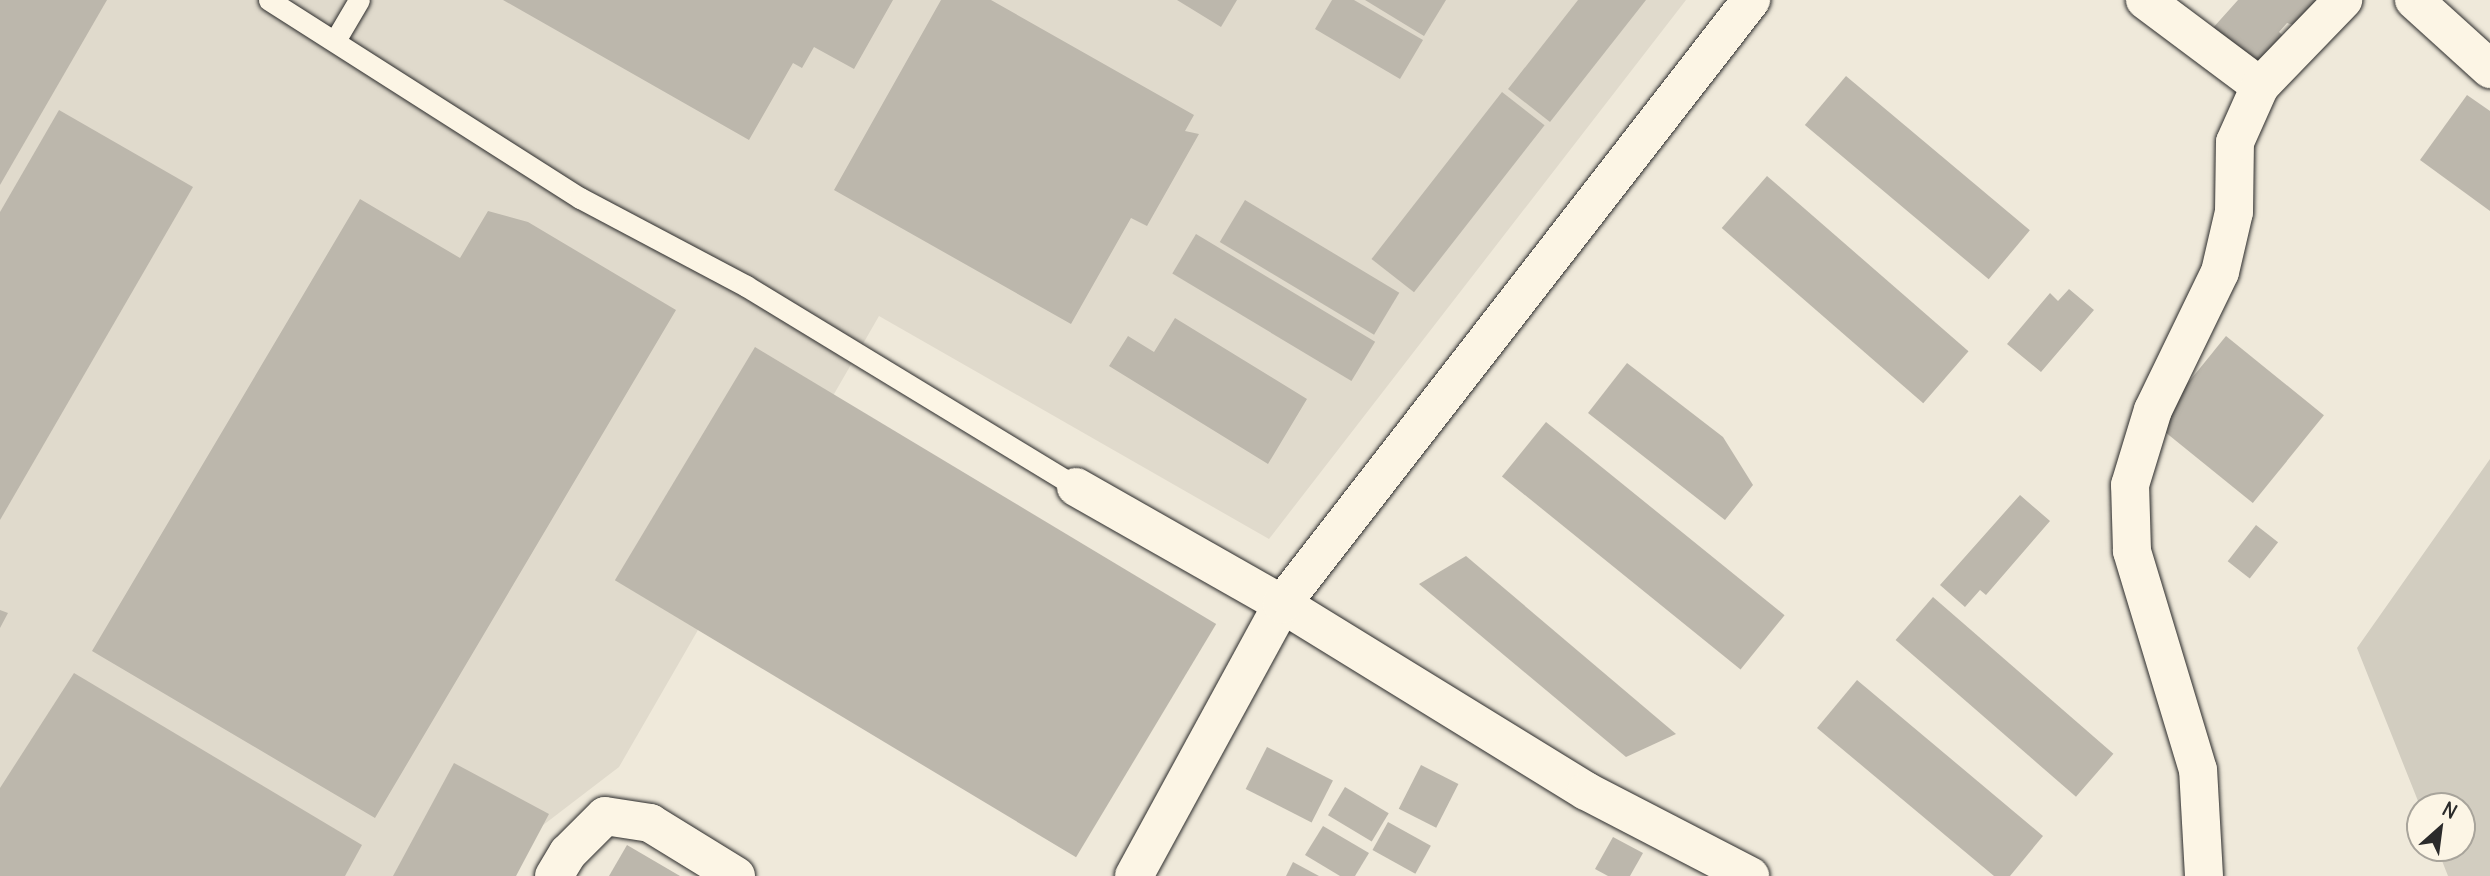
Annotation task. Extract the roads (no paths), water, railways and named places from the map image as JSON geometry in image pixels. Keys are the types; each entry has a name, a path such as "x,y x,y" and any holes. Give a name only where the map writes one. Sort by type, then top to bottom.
{"street":[{"path":"1133,876 1282,604 1751,0"},
{"path":"2145,0 2260,86"},
{"path":"2204,876 2197,770 2132,551 2130,485 2153,410 2220,272 2234,212 2235,142 2260,86 2343,0"},
{"path":"2414,0 2490,69"},
{"path":"1076,487 1282,604 1586,791 1750,876"},
{"path":"554,876 568,853 605,816 649,823 736,876"}],"lane":[{"path":"270,0 336,39 580,198 746,286 1076,487"},
{"path":"336,39 359,0"}]}
